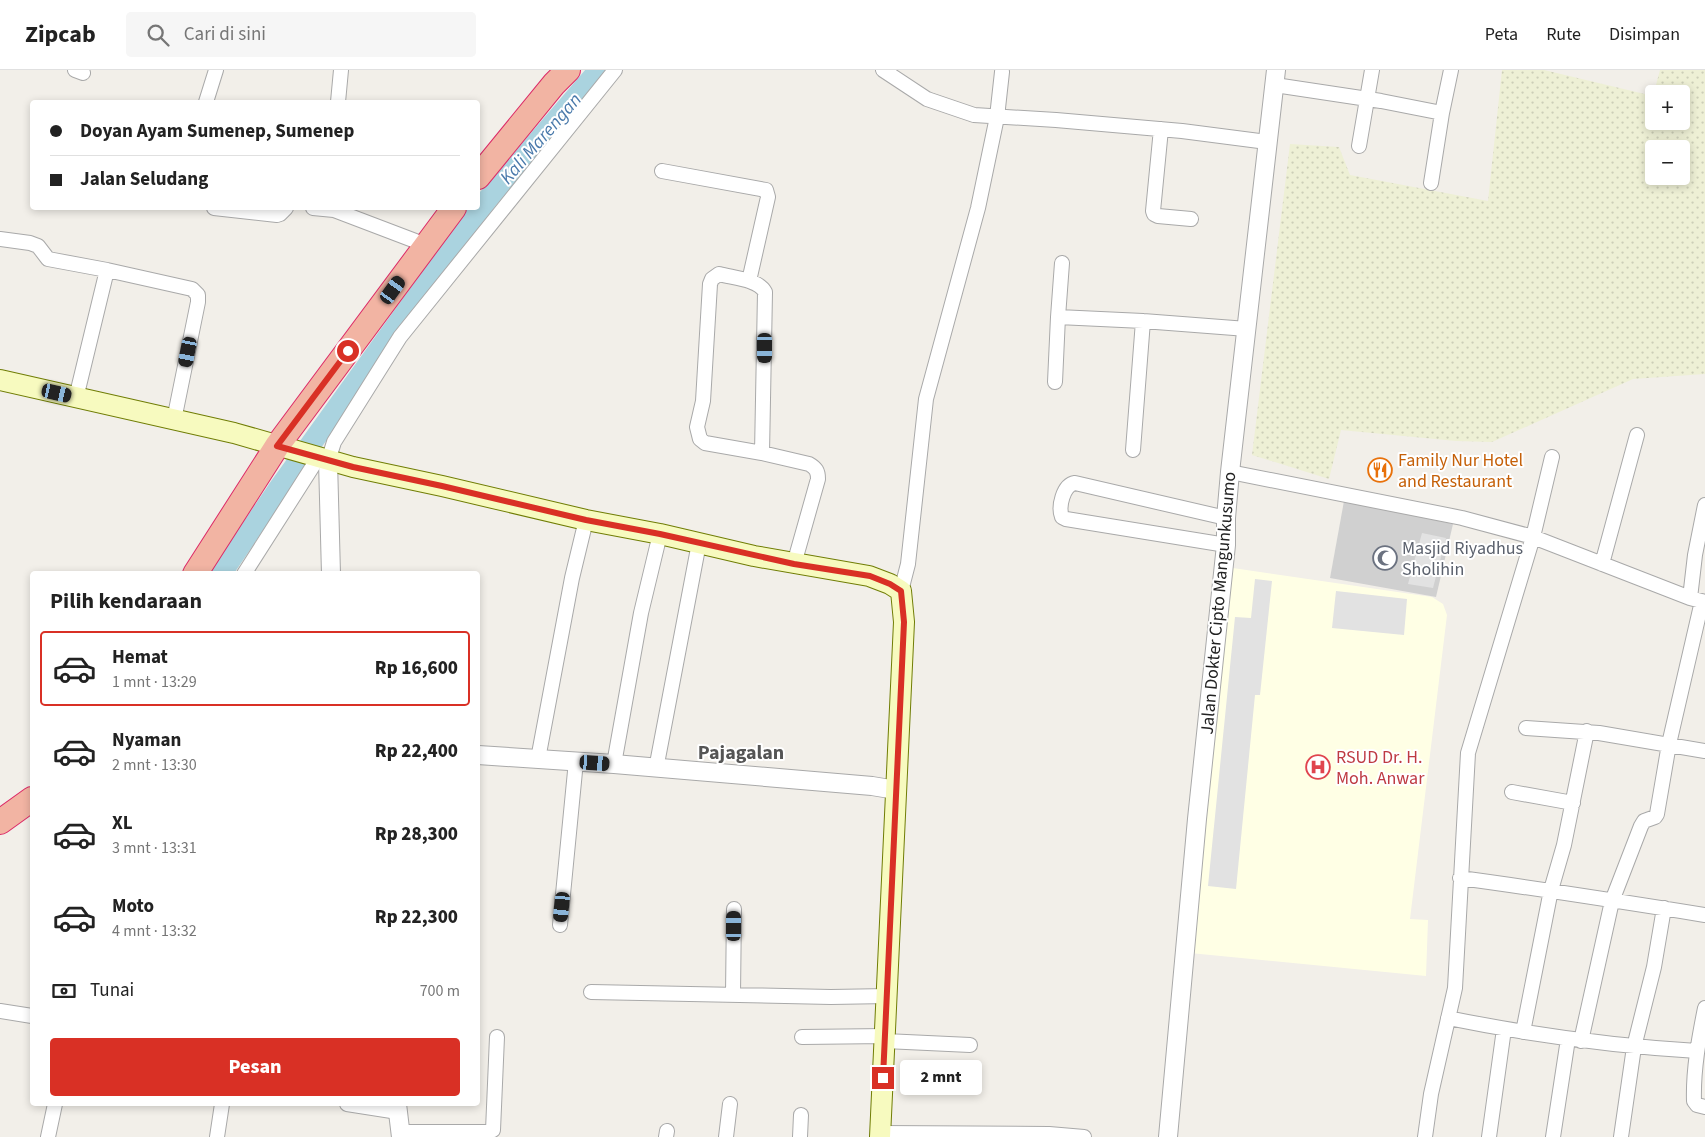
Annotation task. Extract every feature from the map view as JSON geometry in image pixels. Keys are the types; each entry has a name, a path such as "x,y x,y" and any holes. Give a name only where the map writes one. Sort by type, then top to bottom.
{"highway":[{"path":"480,175 554,84 568,70"},
{"path":"197,571 452,210"},
{"path":"0,822 30,800"}],"main road":[{"path":"0,380 234,433 323,459 586,520 660,534 794,564 870,576 890,584 901,591 904,622 880,1135"}],"street":[{"path":"207,100 216,70"},
{"path":"338,100 341,70"},
{"path":"246,571 323,459 400,337 615,70"},
{"path":"883,70 927,99 974,116 1056,120 1161,129 1267,142"},
{"path":"1359,146 1372,70"},
{"path":"1431,183 1451,70"},
{"path":"901,591 908,564 926,399 978,208 997,117 1002,72"},
{"path":"1275,78 1367,99 1442,113"},
{"name":"Jalan Dokter Cipto Mangunkusumo","path":"1168,1137 1197,819 1226,545 1230,472 1275,78"},
{"path":"1161,129 1153,211 1158,216 1191,219"},
{"path":"662,171 766,190 768,197 749,281"},
{"path":"230,210 277,216 284,210"},
{"path":"337,210 426,245"},
{"path":"0,240 30,243 38,246 48,259 192,289 198,295 174,420"},
{"path":"1055,382 1062,263"},
{"path":"76,398 107,270"},
{"path":"762,452 766,292 763,287 749,281 719,274 712,278 710,284 703,401 697,427 700,439 705,443 762,452 809,464 818,472 818,479 794,564"},
{"path":"1058,317 1247,329"},
{"path":"1133,450 1143,321"},
{"path":"1602,564 1637,435"},
{"path":"1425,1137 1430,1094 1455,988 1468,754 1533,537 1552,457"},
{"path":"323,459 331,571"},
{"path":"1230,472 1462,518 1533,537 1699,600"},
{"path":"1226,518 1075,483 1070,484 1066,488 1060,511 1062,517 1066,519 1226,545"},
{"path":"1553,1137 1574,1040 1612,901 1641,826 1644,821 1655,817 1657,814 1699,600 1694,555 1705,505"},
{"path":"538,759 572,578 586,520"},
{"path":"614,764 641,613 660,534"},
{"path":"656,769 698,543"},
{"path":"1526,728 1587,731 1705,751"},
{"path":"1523,1032 1551,890 1564,845 1587,731"},
{"path":"480,755 614,764 872,786 896,790"},
{"path":"560,925 576,761"},
{"path":"1512,792 1573,803"},
{"path":"1460,878 1551,890 1705,915"},
{"path":"1621,1137 1634,1047 1654,967 1664,908"},
{"path":"733,994 734,909"},
{"path":"591,992 831,997 888,996"},
{"path":"1705,1008 1697,1051 1694,1101 1697,1105 1705,1107"},
{"path":"0,1011 30,1016"},
{"path":"1448,1018 1574,1040 1634,1047 1697,1051"},
{"path":"1489,1137 1504,1029"},
{"path":"802,1036 886,1038 970,1046"},
{"path":"372,1106 398,1108 401,1135 487,1132 493,1130 497,1038"},
{"path":"726,1137 730,1104"},
{"path":"48,1137 55,1106"},
{"path":"217,1137 222,1106"},
{"path":"800,1137 801,1116"},
{"path":"880,1135 1049,1134 1084,1137"}],"shaded area":[{"path":"1502,70 1544,70 1645,94 1645,130 1690,130 1690,85 1656,85 1660,70 1705,70 1705,374 1633,379 1492,442 1456,441 1341,430 1329,479 1252,455 1290,144 1339,147 1350,175 1488,201"},
{"path":"1344,501 1453,524 1436,597 1330,578"},
{"path":"1422,533 1446,538 1433,588 1408,584"},
{"name":"RSUD Dr. H. Moh. Anwar","path":"1226,567 1432,597 1443,604 1447,615 1410,919 1428,920 1426,976 1190,953"},
{"path":"1255,579 1272,581 1260,695 1255,695 1236,889 1208,886 1235,617 1251,618"},
{"path":"1336,591 1407,599 1404,635 1332,628"}],"waterway":[{"name":"Kali Marengan","path":"480,209 599,70"},
{"name":"Kali Marengan","path":"223,571 277,491 480,210"}],"place":[{"name":"Family Nur Hotel and Restaurant","path":"1380,470"},
{"name":"Masjid Riyadhus Sholihin","path":"1385,558"},
{"name":"RSUD Dr. H. Moh. Anwar","path":"1318,767"}],"district":[{"name":"Pajagalan","path":"741,752"}],"route":[{"path":"348,351 277,446 353,467 586,520 660,534 794,564 870,576 890,584 901,591 904,622 883,1078"}]}
